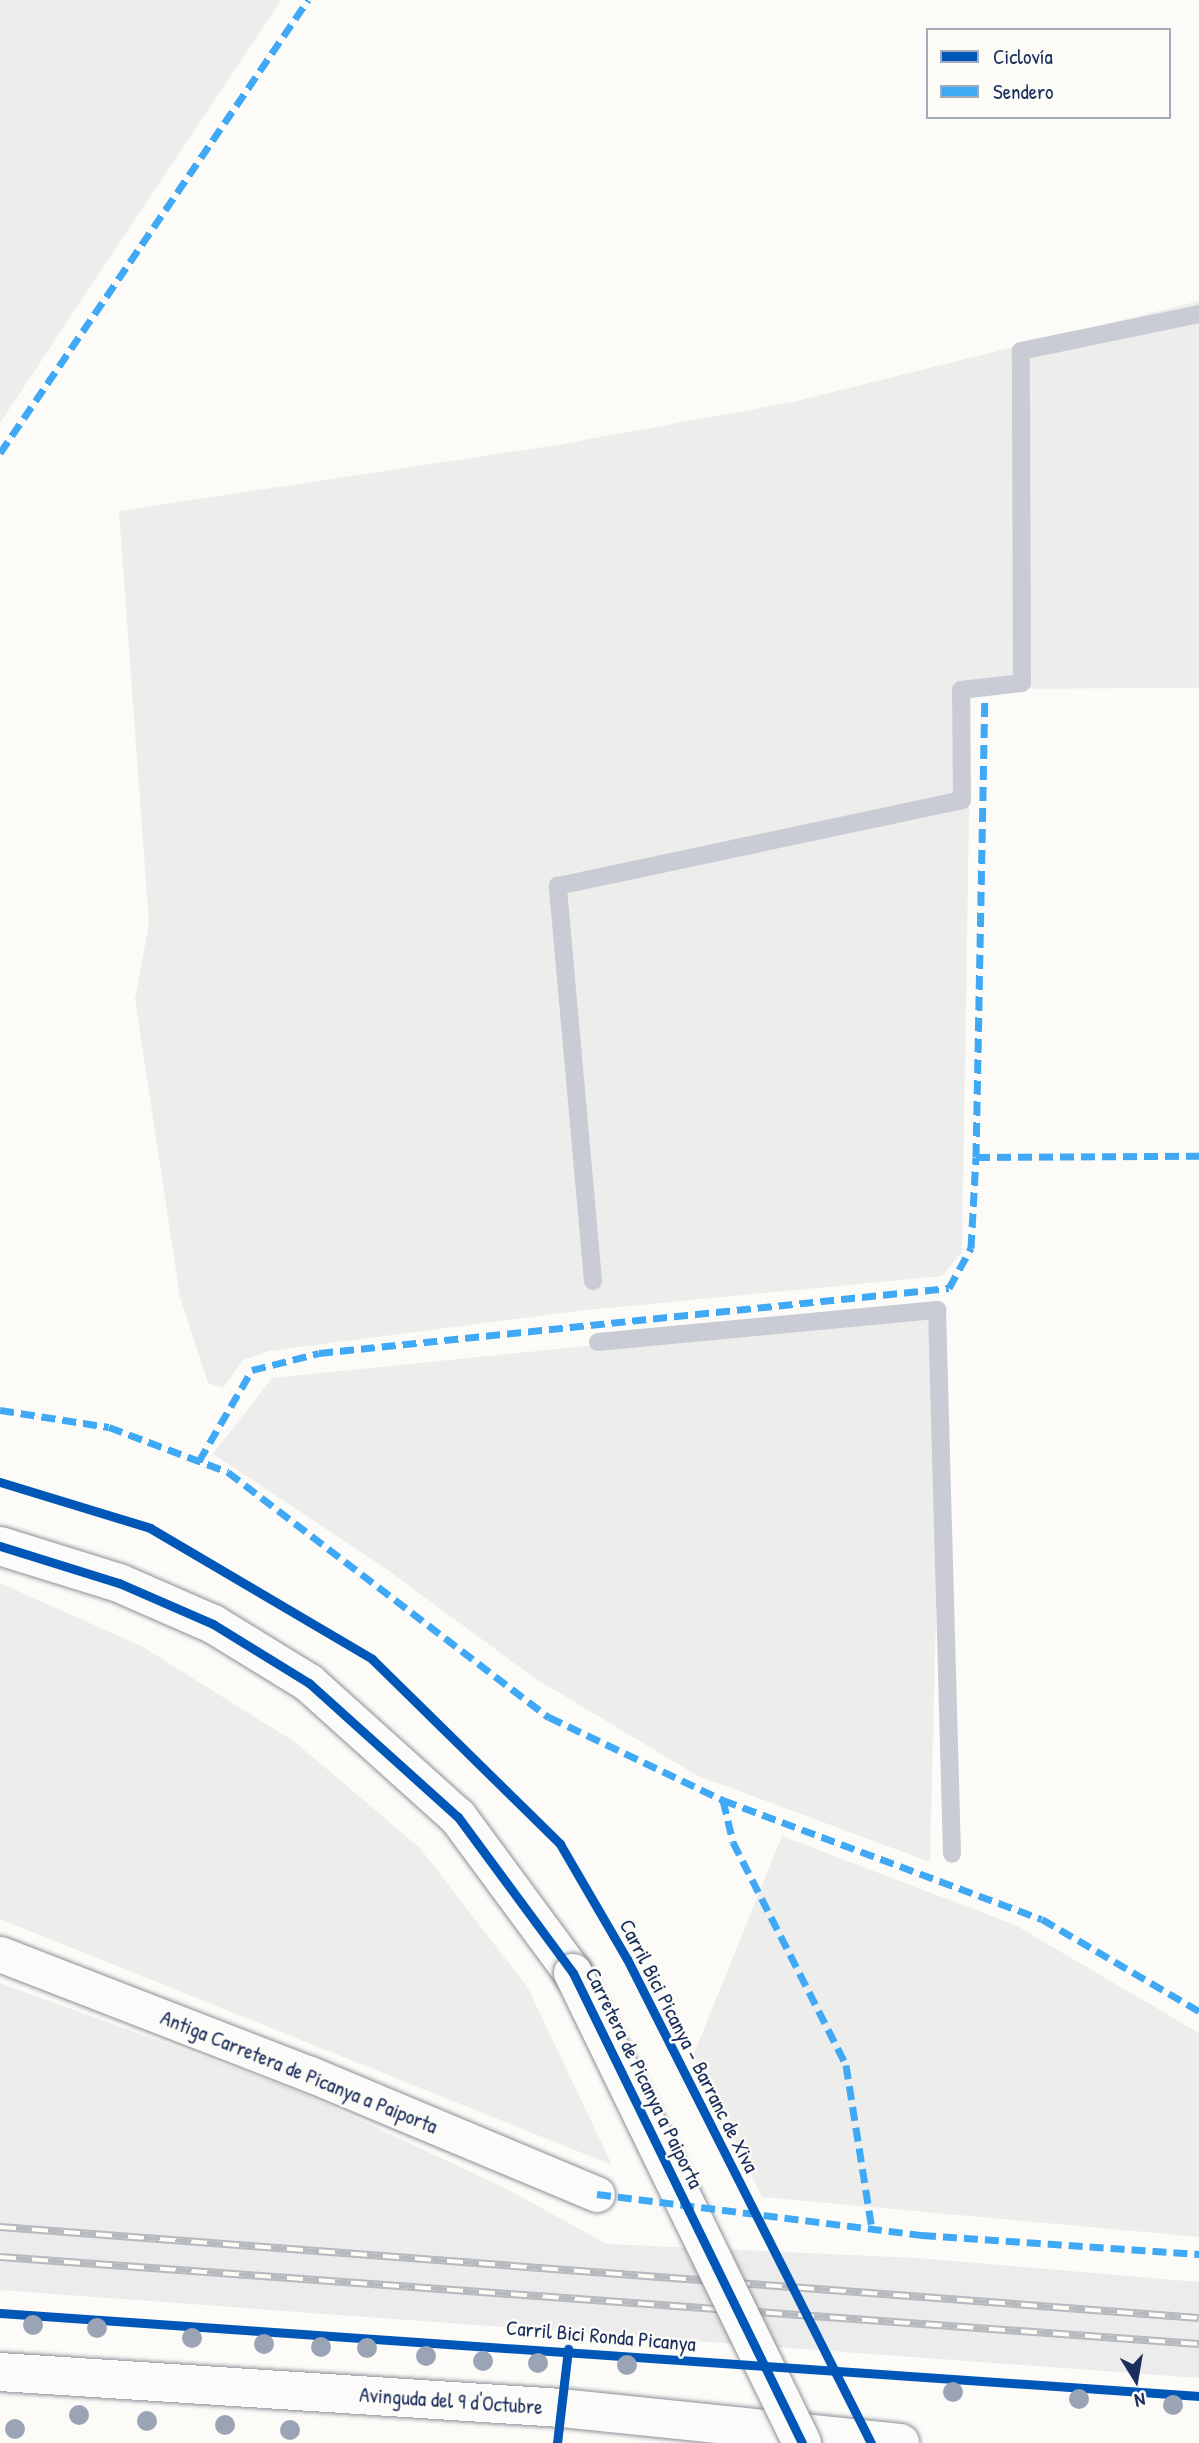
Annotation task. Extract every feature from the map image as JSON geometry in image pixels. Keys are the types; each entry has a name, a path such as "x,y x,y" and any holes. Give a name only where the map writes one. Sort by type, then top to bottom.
{"street":[{"name":"Carretera de Picanya a Paiporta","path":"17,1551 119,1583 213,1624 309,1683 458,1817 573,1973 802,2443"},
{"name":"Avinguda del 9 d'Octubre","path":"0,2372 599,2428 900,2443"}],"lane":[{"name":"Antiga Carretera de Picanya a Paiporta","path":"0,1954 310,2074 597,2194"}],"shaded area":[{"path":"0,0 281,0 0,423"},
{"path":"1199,301 1199,688 971,689 962,1252 942,1276 577,1311 269,1351 243,1360 223,1388 208,1383 180,1297 135,999 149,924 119,511 557,445 793,402"},
{"path":"928,1311 938,1533 930,1862 696,1775 533,1677 385,1568 213,1454 272,1378"},
{"path":"0,1583 143,1647 295,1742 420,1848 528,1988 612,2165 0,1919"},
{"path":"782,1836 1015,1925 1199,2033 1199,2237 762,2197 693,2056"},
{"path":"0,1983 302,2093 505,2188 607,2244 0,2199"},
{"path":"0,2199 607,2244 917,2258 1199,2282 1199,2378 0,2290"}],"waterway":[{"path":"593,1281 558,886 962,800 961,690 1022,683 1021,351 1199,314"},
{"path":"598,1342 937,1310 952,1854"}],"railway":[{"path":"0,2227 1199,2318"},
{"path":"0,2257 1199,2344"}],"marked path":[{"path":"0,453 308,0"},
{"path":"976,1157 985,696"},
{"path":"199,1461 252,1370 319,1353 949,1288 971,1248 976,1157 1199,1156"},
{"path":"0,1410 109,1427 228,1472 549,1717 723,1800 1042,1919 1199,2011"},
{"path":"723,1800 733,1842 846,2065 872,2229"},
{"path":"597,2194 922,2235 1199,2254"}],"cycle path":[{"name":"Carril Bici Picanya - Barranc de Xiva","path":"0,1482 150,1528 372,1659 560,1844 627,1959 871,2443"},
{"path":"0,1546 119,1583 213,1624 309,1683 458,1817 573,1973 802,2443"},
{"name":"Carril Bici Ronda Picanya","path":"0,2313 1199,2396"},
{"name":"Carril Bici Ronda Picanya","path":"557,2443 568,2349"}]}
